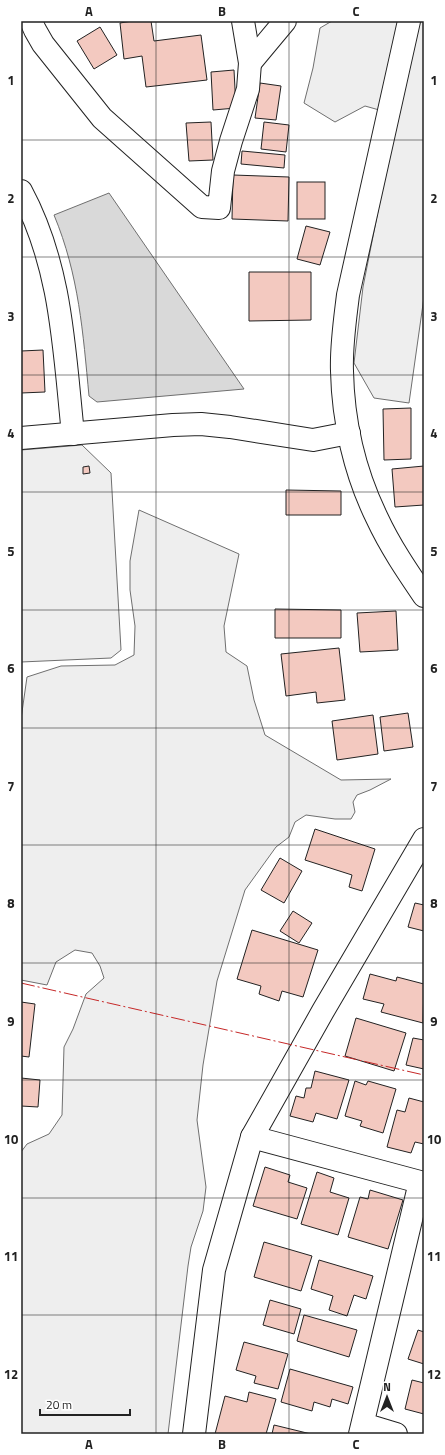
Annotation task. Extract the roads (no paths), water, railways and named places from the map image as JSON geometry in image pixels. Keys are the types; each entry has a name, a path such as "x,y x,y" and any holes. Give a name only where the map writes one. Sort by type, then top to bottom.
{"street":[{"path":"31,21 43,44 102,118 202,207 219,208 223,171 248,89 250,63 243,21"},
{"path":"250,63 285,21"},
{"path":"409,21 348,295 343,333 342,371 345,409 349,433 362,482 377,518 394,551 424,596"},
{"path":"21,191 43,243 54,281 61,321 73,434"},
{"path":"21,438 201,424 314,440 349,433"},
{"path":"194,1434 214,1270 252,1137 323,1011 424,839"},
{"path":"252,1137 422,1182 362,1429 396,1434"}]}
